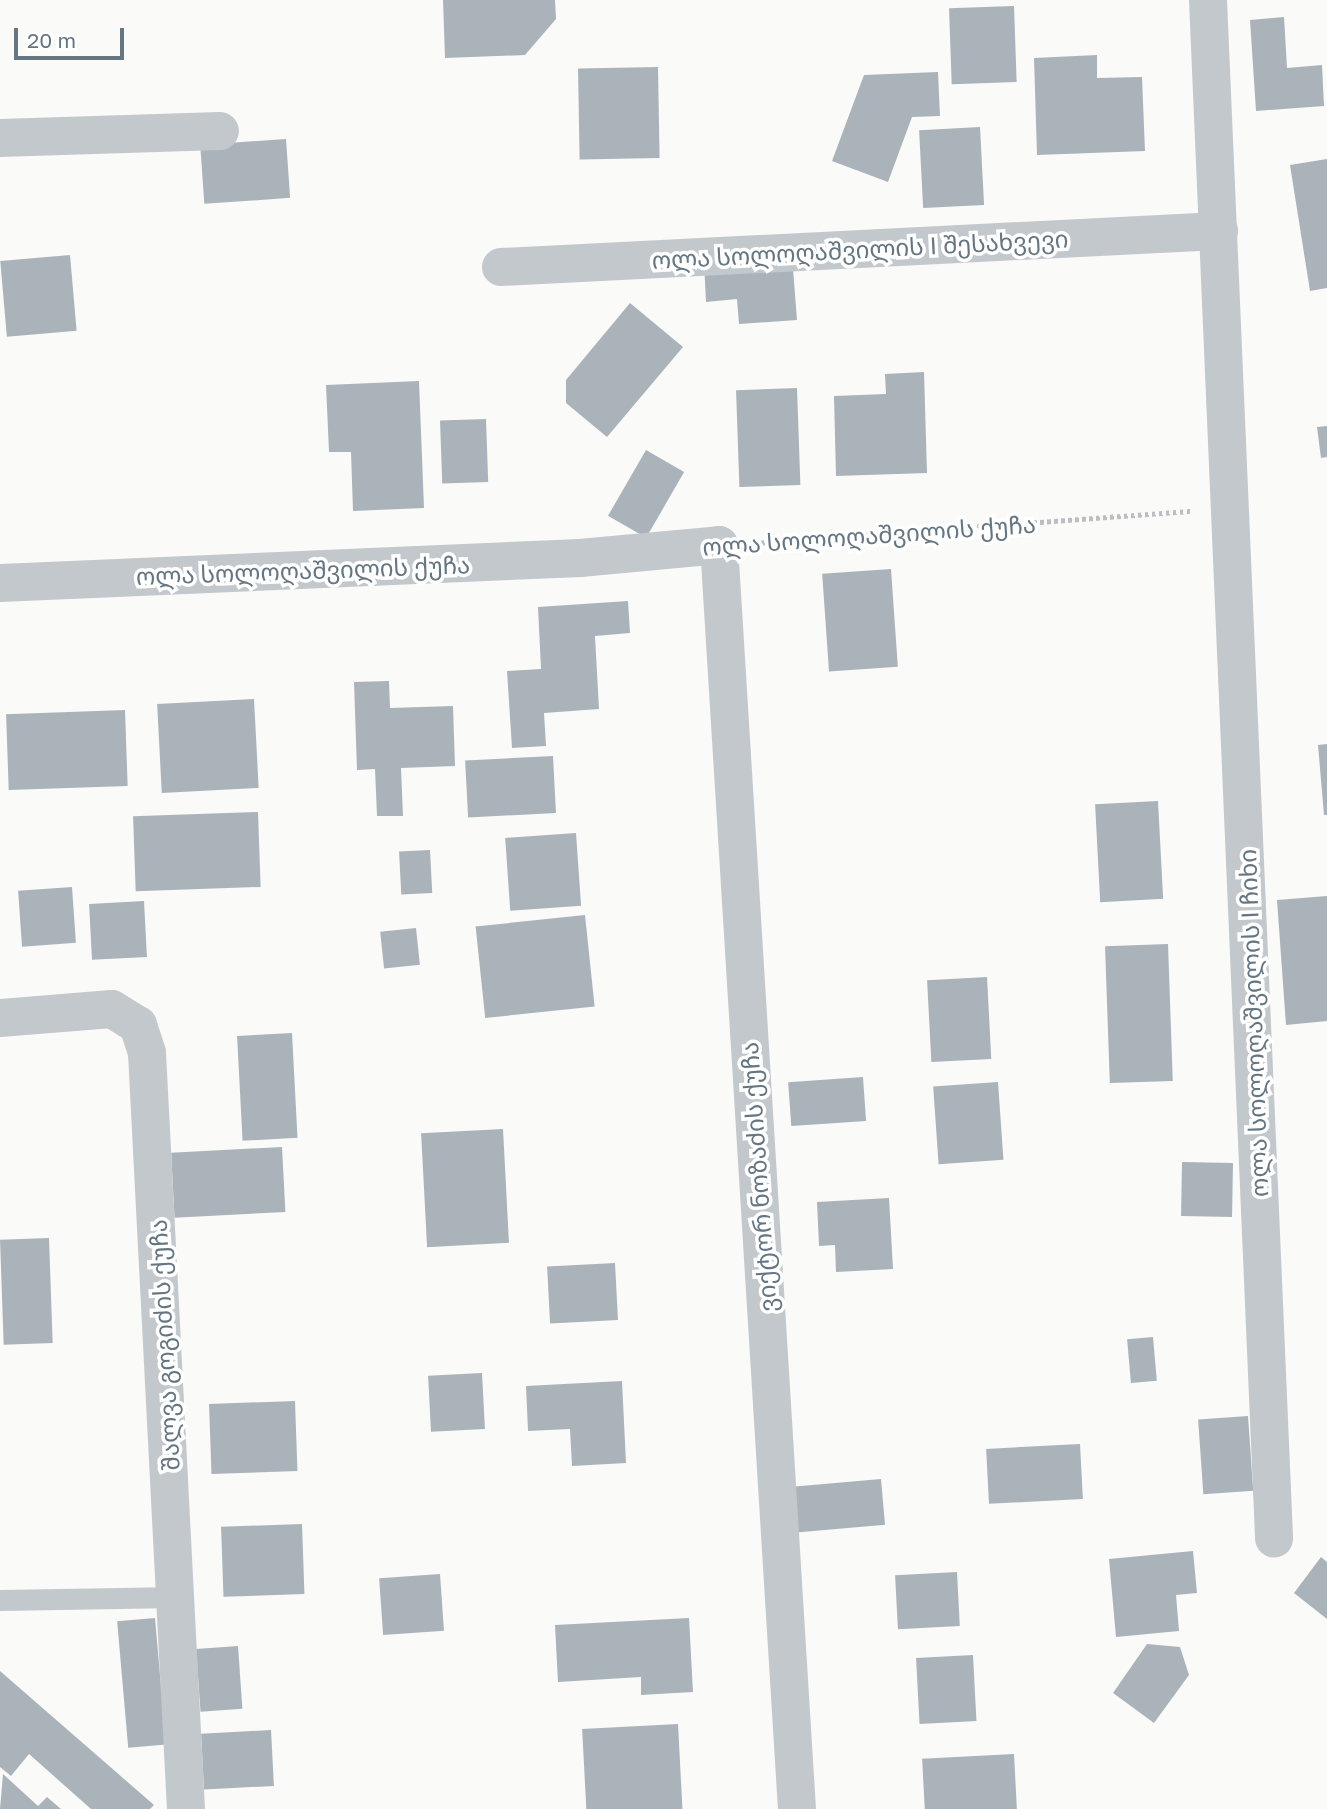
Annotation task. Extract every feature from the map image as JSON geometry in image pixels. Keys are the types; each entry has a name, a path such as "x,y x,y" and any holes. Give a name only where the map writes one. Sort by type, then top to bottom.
{"street":[{"path":"1208,0 1232,507"},
{"path":"0,138 220,131"},
{"name":"ოლა სოლოღაშვილის I შესახვევი","path":"501,267 1219,231"},
{"name":"ოლა სოლოღაშვილის I ჩიხი","path":"1232,507 1274,1539"},
{"name":"ოლა სოლოღაშვილის ქუჩა","path":"0,583 580,558 719,545"},
{"name":"ვიქტორ ნოზაძის ქუჩა","path":"719,545 797,1809"},
{"name":"შალვა გოგიძის ქუჩა","path":"0,1018 112,1009 138,1024 147,1053 178,1597 186,1809"}],"lane":[{"path":"0,1600 178,1597"}],"path":[{"name":"ოლა სოლოღაშვილის ქუჩა","path":"719,545 1232,507"}],"building":[{"path":"443,0 555,0 556,19 525,55 445,58"},
{"path":"1014,6 1017,82 952,84 949,8"},
{"path":"1284,17 1287,68 1322,65 1324,106 1256,111 1250,20"},
{"path":"1097,55 1097,78 1142,77 1145,151 1037,155 1034,58"},
{"path":"658,67 660,158 580,159 578,68"},
{"path":"938,72 940,116 912,117 888,182 832,161 864,75"},
{"path":"980,127 984,205 923,208 919,130"},
{"path":"286,139 290,198 204,204 200,145"},
{"path":"1327,159 1327,288 1310,291 1290,165"},
{"path":"70,255 77,331 7,337 0,261"},
{"path":"704,262 793,269 797,320 739,324 737,299 706,302"},
{"path":"630,303 683,347 607,437 566,403 566,380"},
{"path":"924,372 927,473 836,476 834,396 886,394 885,374"},
{"path":"419,381 424,508 353,511 351,452 329,452 326,385"},
{"path":"797,388 800,485 739,487 736,390"},
{"path":"486,419 488,482 442,484 440,421"},
{"path":"1327,426 1327,457 1321,458 1317,427"},
{"path":"646,450 684,472 646,538 608,516"},
{"path":"891,569 898,667 829,672 822,574"},
{"path":"628,601 630,633 595,636 599,709 544,713 546,746 512,748 507,671 541,669 538,607"},
{"path":"389,681 390,708 453,706 455,766 401,768 403,816 377,816 375,769 357,770 354,682"},
{"path":"254,699 259,788 162,793 157,704"},
{"path":"125,710 128,786 9,790 6,714"},
{"path":"1327,744 1327,815 1324,815 1318,745"},
{"path":"553,756 556,813 468,818 465,761"},
{"path":"1158,801 1163,899 1100,902 1095,804"},
{"path":"258,812 261,887 136,891 133,816"},
{"path":"576,833 581,906 510,911 505,838"},
{"path":"430,850 432,893 401,895 399,852"},
{"path":"72,887 76,943 22,947 18,891"},
{"path":"1327,896 1327,1021 1286,1025 1277,900"},
{"path":"144,901 147,957 92,960 89,904"},
{"path":"585,915 595,1006 485,1018 476,926"},
{"path":"416,928 420,965 384,969 380,932"},
{"path":"1168,944 1173,1081 1110,1083 1105,946"},
{"path":"987,977 991,1059 931,1062 927,980"},
{"path":"292,1033 297,1138 243,1141 237,1036"},
{"path":"863,1077 866,1121 791,1126 788,1082"},
{"path":"998,1082 1003,1160 939,1164 933,1087"},
{"path":"503,1129 509,1243 427,1247 421,1133"},
{"path":"282,1147 285,1212 175,1218 171,1153"},
{"path":"1182,1162 1233,1163 1232,1217 1181,1216"},
{"path":"889,1198 893,1269 836,1272 835,1245 819,1246 817,1202"},
{"path":"49,1238 53,1343 4,1345 0,1240"},
{"path":"615,1263 618,1320 550,1323 547,1267"},
{"path":"1153,1337 1157,1381 1131,1383 1127,1339"},
{"path":"482,1373 485,1429 431,1432 428,1376"},
{"path":"622,1381 626,1463 572,1466 570,1429 528,1431 526,1386"},
{"path":"295,1401 297,1471 211,1474 209,1404"},
{"path":"1248,1416 1253,1491 1203,1494 1198,1419"},
{"path":"1080,1444 1083,1499 989,1504 986,1449"},
{"path":"881,1479 885,1525 796,1533 792,1487"},
{"path":"302,1524 304,1594 223,1597 221,1527"},
{"path":"1193,1551 1197,1593 1176,1595 1179,1631 1116,1637 1109,1559"},
{"path":"1321,1557 1327,1562 1327,1619 1294,1593"},
{"path":"957,1572 960,1626 898,1629 895,1575"},
{"path":"440,1574 444,1631 383,1635 379,1578"},
{"path":"155,1618 166,1745 128,1748 117,1621"},
{"path":"689,1618 693,1692 641,1695 641,1677 558,1682 555,1625"},
{"path":"1147,1644 1180,1647 1189,1675 1154,1723 1113,1693"},
{"path":"238,1646 242,1709 200,1712 196,1649"},
{"path":"973,1655 976,1721 920,1724 916,1658"},
{"path":"0,1671 154,1805 150,1809 91,1809 29,1754 11,1776 0,1767"},
{"path":"678,1724 682,1809 586,1809 582,1729"},
{"path":"271,1730 274,1786 204,1790 201,1734"},
{"path":"1014,1754 1017,1809 925,1809 922,1759"},
{"path":"3,1774 38,1806 47,1797 61,1809 0,1809"}]}
